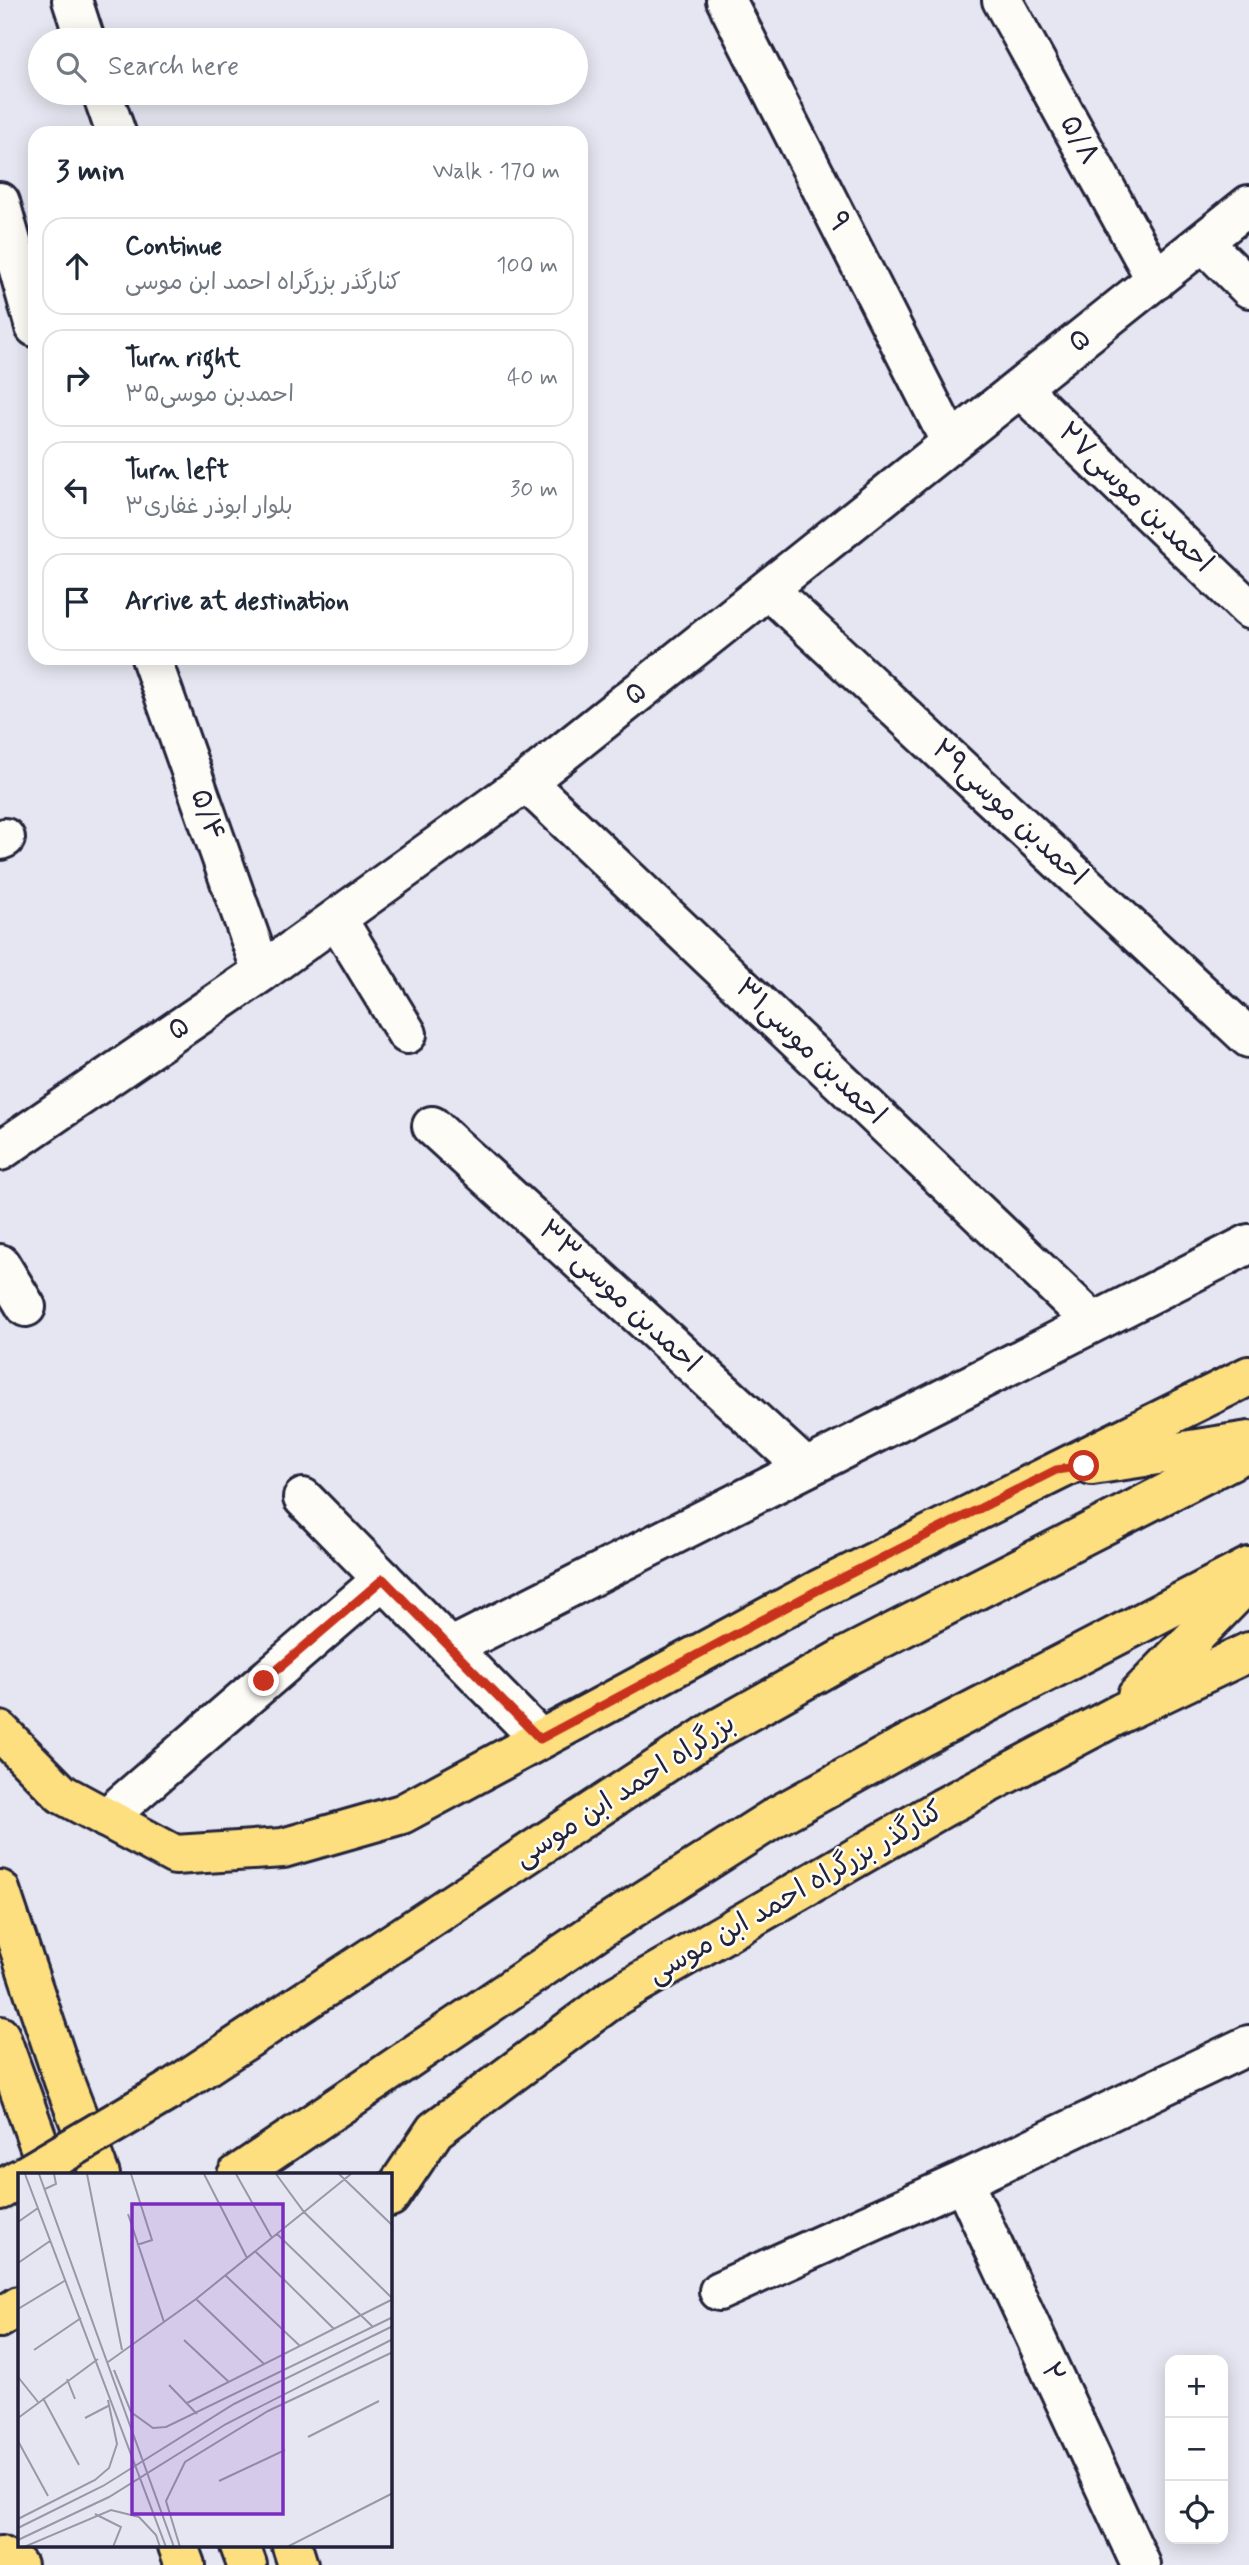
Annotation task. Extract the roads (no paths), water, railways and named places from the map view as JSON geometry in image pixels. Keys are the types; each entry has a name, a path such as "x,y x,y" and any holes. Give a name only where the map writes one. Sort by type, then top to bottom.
{"main road":[{"path":"0,1731 62,1794 175,1855 284,1848 402,1814 818,1590 1249,1376"},
{"path":"1056,1470 1249,1441"},
{"name":"بزرگراه احمد ابن موسی","path":"29,2173 167,2092 706,1737 847,1656 1249,1451"},
{"path":"240,2173 595,1932 777,1816 900,1748 1249,1567"},
{"path":"1121,1713 1249,1581"},
{"name":"کنارگذر بزرگراه احمد ابن موسی","path":"392,2194 435,2130 616,1996 919,1821 1121,1713 1249,1652"},
{"path":"0,1890 64,2081 99,2173"},
{"path":"0,2036 49,2173"},
{"path":"0,2190 18,2180"},
{"path":"0,2318 18,2307"},
{"path":"179,2548 185,2565"},
{"path":"241,2548 247,2565"},
{"path":"293,2548 298,2565"},
{"path":"0,2556 17,2565"}],"street":[{"path":"72,0 81,28"},
{"name":"۹","path":"726,0 951,443"},
{"name":"۵/۸","path":"1002,0 1156,280"},
{"path":"106,105 114,126"},
{"path":"0,202 28,302"},
{"name":"۵","path":"0,1152 262,972 526,782 1249,205"},
{"path":"1203,243 1249,288"},
{"name":"۲۷احمدبن موسی","path":"1020,388 1249,609"},
{"name":"۲۹احمدبن موسی","path":"768,589 1249,1038"},
{"name":"۵/۴","path":"153,665 262,972"},
{"name":"۳۱احمدبن موسی","path":"526,782 1093,1322"},
{"path":"337,919 407,1034"},
{"name":"۳۳احمدبن موسی","path":"432,1126 806,1468"},
{"path":"450,1648 1249,1244"},
{"path":"0,1264 26,1307"},
{"path":"303,1498 540,1739"},
{"path":"106,1818 383,1579"},
{"path":"719,2291 963,2181 1249,2045"},
{"name":"۲","path":"963,2181 1141,2565"}]}
